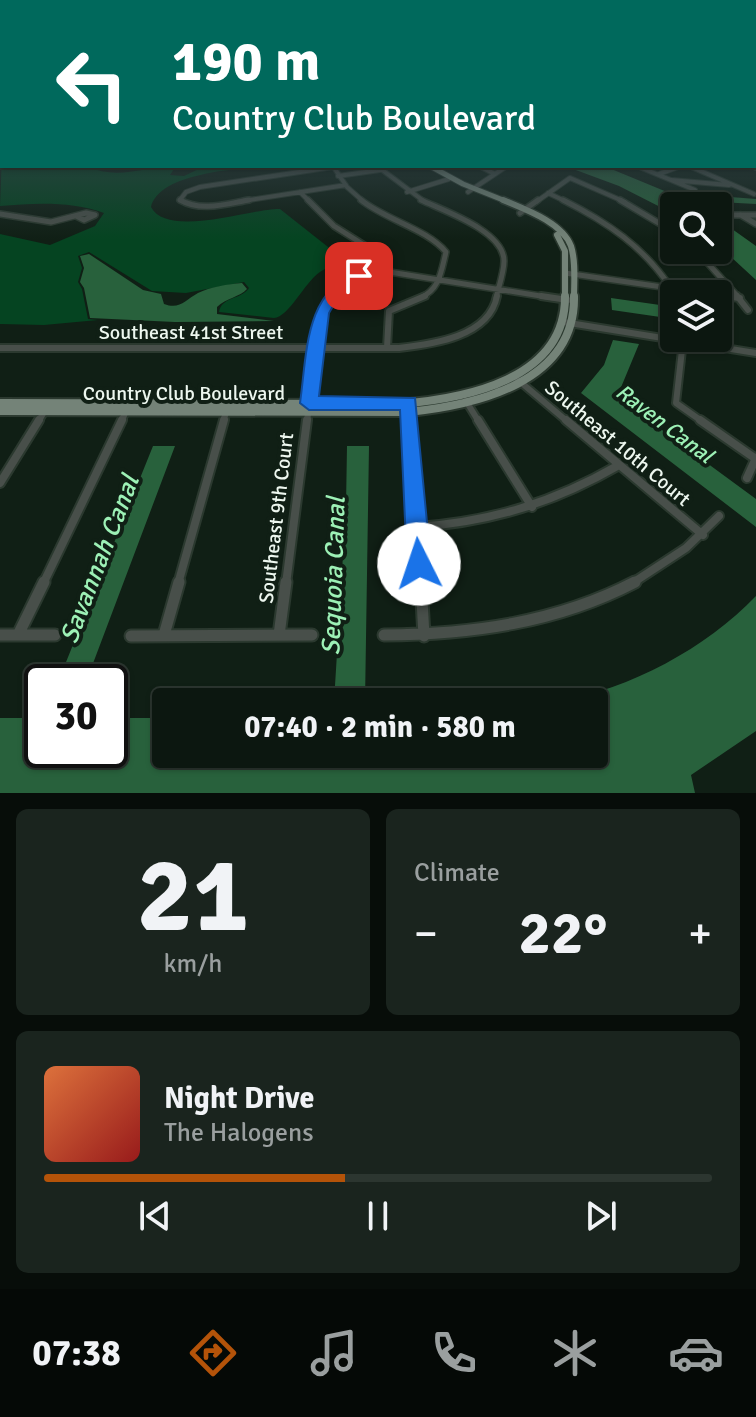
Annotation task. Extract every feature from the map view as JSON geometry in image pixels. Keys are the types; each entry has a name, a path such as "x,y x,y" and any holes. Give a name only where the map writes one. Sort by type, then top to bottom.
{"main road":[{"name":"Country Club Boulevard","path":"0,403 127,408 409,407 465,399 517,379 543,353 567,322 572,250 568,240 551,225 469,191 427,168"},
{"name":"Country Club Boulevard","path":"432,168 447,180"},
{"name":"Country Club Boulevard","path":"0,411 47,407"}],"street":[{"path":"320,168 200,187 180,198 181,202 200,207 346,185"},
{"path":"334,168 346,185 384,216 441,246 446,256 435,289 426,297 389,311 387,348"},
{"path":"338,176 379,168 407,192 492,237 504,259 500,289"},
{"path":"483,168 495,174"},
{"path":"469,191 504,168"},
{"path":"642,168 695,190"},
{"path":"659,174 676,168"},
{"path":"694,168 754,194"},
{"path":"522,212 568,178 615,197 660,224"},
{"path":"407,192 447,180"},
{"path":"671,180 738,186"},
{"path":"300,192 334,226 380,255 383,262 377,270 570,300"},
{"path":"548,193 582,209 622,235 647,257 665,280"},
{"path":"0,214 22,214 57,222 76,216"},
{"path":"732,214 756,215"},
{"path":"740,214 756,224"},
{"path":"709,264 748,310"},
{"name":"Southeast 9th Court","path":"279,635 321,313 330,297 349,281 377,270"},
{"path":"569,274 660,286"},
{"name":"Southeast 41st Street","path":"0,348 316,349 429,345 464,334 490,313 500,289"},
{"path":"732,297 740,298"},
{"path":"567,322 660,337"},
{"path":"732,349 756,353"},
{"path":"684,352 674,395 676,403 756,459 747,478"},
{"name":"Southeast 10th Court","path":"517,379 703,535"},
{"path":"465,399 532,507"},
{"path":"0,483 47,407"},
{"path":"409,407 424,636"},
{"path":"18,635 127,408"},
{"path":"164,635 228,408"},
{"path":"417,527 473,522 532,507 579,489 619,465"},
{"path":"384,635 424,636 515,625 575,609 650,574 703,535 719,516"},
{"path":"0,635 55,635"},
{"path":"131,636 312,635"}],"shaded area":[{"path":"1,168 93,168 120,173 175,168 170,175 184,176 201,168 248,168 183,180 157,196 151,207 160,216 174,221 211,220 280,209 342,258 339,265 314,277 285,312 274,318 219,312 224,303 246,292 249,288 244,282 186,293 152,291 89,252 78,256 82,268 78,282 88,319 98,320 44,325 0,324 0,234 50,245 95,226 104,213 66,205 0,206"},
{"path":"570,168 609,168 667,192 660,192 660,207 619,186"},
{"path":"732,197 756,199 756,204 732,203"},
{"path":"732,229 756,246 756,280 732,258"},
{"path":"89,254 143,290 161,294 164,304 170,306 208,289 242,283 247,289 217,307 217,314 274,321 175,322 90,318 80,282 84,268 80,256"},
{"path":"611,298 660,305 660,317 612,310"},
{"path":"613,340 639,344 617,397 756,499 756,527 581,393 604,365"},
{"path":"153,446 175,446 93,664 65,664"},
{"path":"347,446 369,446 365,688 335,688"},
{"path":"756,596 756,731 691,775 695,793 0,793 0,718 24,718 24,768 128,768 128,718 152,718 152,768 608,768 608,689 665,664 736,615"}],"route":[{"path":"359,276 333,293 321,313 309,403 409,403 419,564"}],"water label":[{"name":"Raven Canal","path":"665,423"},
{"name":"Savannah Canal","path":"99,559"},
{"name":"Sequoia Canal","path":"333,576"}]}
